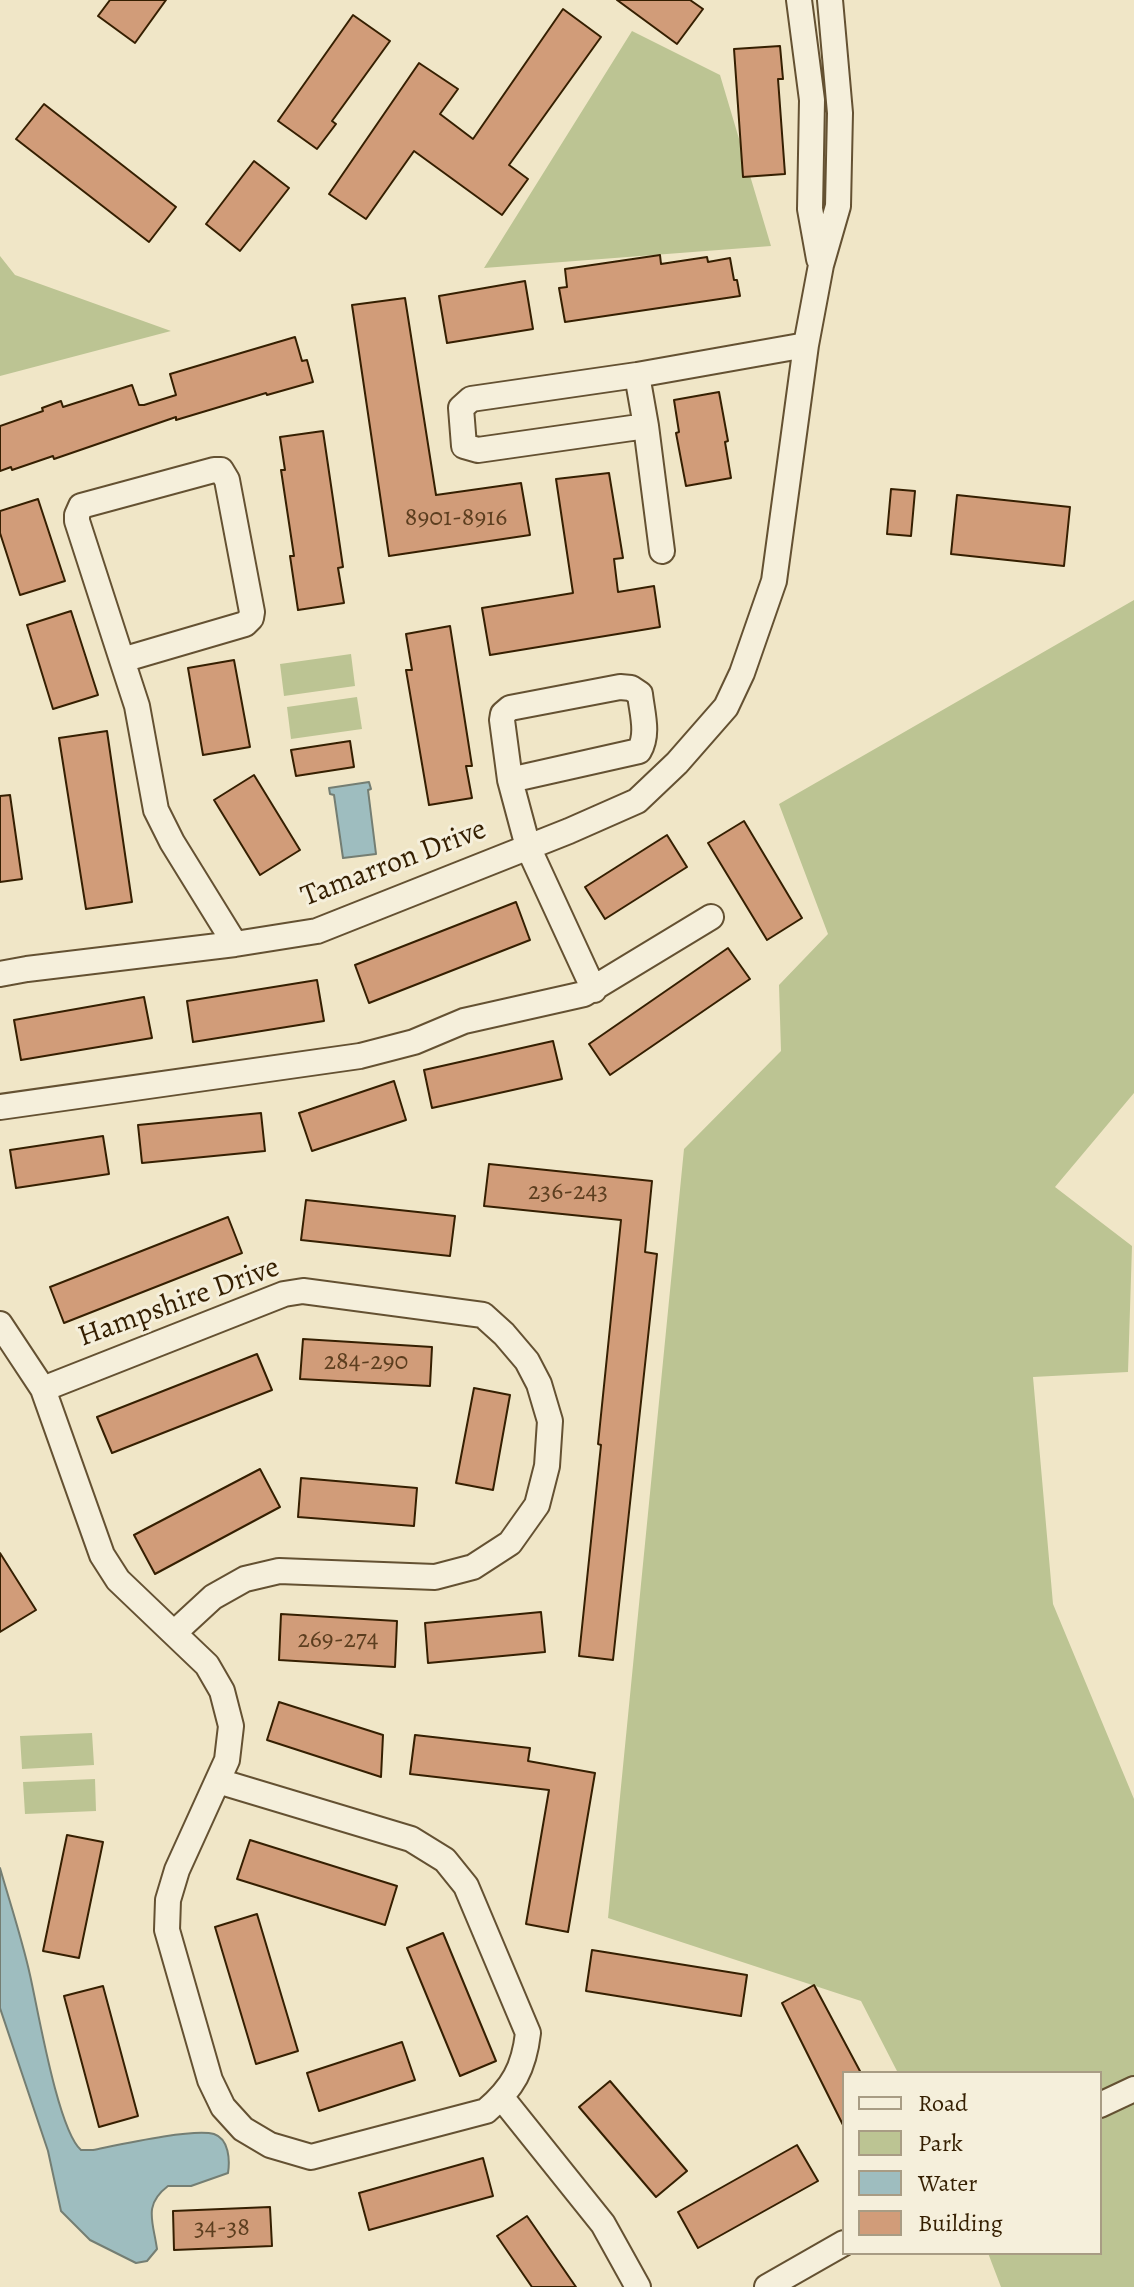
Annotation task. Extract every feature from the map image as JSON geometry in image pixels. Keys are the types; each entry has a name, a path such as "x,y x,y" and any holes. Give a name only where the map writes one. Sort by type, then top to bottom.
{"street":[{"path":"799,0 812,100 810,209 821,265"},
{"name":"Tamarron Drive","path":"0,974 317,931 637,801 677,763 726,707 742,673 774,581 806,345 821,265 838,206 840,113 830,0"},
{"path":"646,426 478,450 464,446 461,408 471,399 637,375 806,345"},
{"path":"637,375 662,551"},
{"path":"122,660 245,624 251,618 227,480 221,470 81,506 77,521 122,660 137,706 156,810 172,842 235,944"},
{"name":"Tamarron Drive","path":"510,780 639,751 645,733 640,694 631,688 620,687 510,708 503,714 502,720 510,780 528,847 594,990"},
{"path":"0,1107 360,1056 414,1042 464,1021 594,990 711,917"},
{"name":"Hampshire Drive","path":"43,1389 284,1294 303,1291 483,1315 527,1361 539,1384 550,1421 547,1466 537,1505 510,1543 473,1567 435,1577 279,1571 245,1579 213,1597 174,1633"},
{"path":"0,1324 43,1389 102,1555 118,1580 207,1665 222,1691 231,1726 227,1760 177,1870 168,1900 167,1930 210,2080 223,2107 243,2129 270,2145 311,2157 486,2111 502,2098 525,2057 528,2033 466,1886 445,1860 411,1839 218,1781"},
{"path":"1102,2104 1134,2089"},
{"path":"502,2098 603,2224 638,2287"},
{"path":"767,2287 842,2244"}],"green space":[{"path":"632,31 720,75 771,246 484,268"},
{"path":"0,256 15,275 171,331 0,376"},
{"path":"1134,600 1134,1093 1055,1187 1132,1246 1128,1372 1033,1377 1053,1604 1134,1799 1134,2287 1001,2287 989,2255 1102,2255 1102,2071 897,2071 861,2001 608,1918 684,1149 781,1051 779,985 828,934 779,804"},
{"path":"351,654 355,686 284,696 280,664"},
{"path":"357,697 362,729 291,739 287,707"},
{"path":"92,1733 94,1765 22,1769 20,1736"},
{"path":"95,1779 96,1811 25,1814 23,1782"}],"water":[{"path":"369,782 376,854 343,858 334,795 330,794 329,788"},
{"path":"0,1868 27,1962 57,2095 64,2119 81,2150 204,2133 214,2134 226,2145 228,2173 191,2186 168,2186 155,2200 152,2222 157,2249 147,2261 136,2263 90,2240 61,2211 48,2151 0,2008"}],"building":[{"path":"110,0 166,0 135,43 98,16"},
{"path":"617,0 690,0 703,9 677,44"},
{"path":"563,9 601,37 509,165 528,179 502,215 414,151 366,219 329,194 419,63 458,89 440,114 473,139"},
{"path":"353,15 390,41 332,121 336,124 317,149 278,121"},
{"path":"780,46 783,79 778,79 785,174 743,177 734,49"},
{"path":"44,104 176,207 149,242 16,139"},
{"path":"254,161 289,188 240,251 206,224"},
{"path":"660,255 661,264 707,257 708,262 730,258 740,296 565,322 559,288 567,287 565,269"},
{"path":"525,281 533,329 447,343 439,296"},
{"path":"405,298 436,495 521,483 530,535 389,556 352,305"},
{"path":"295,337 302,361 307,360 313,382 176,420 176,417 54,459 53,456 0,471 0,426 43,411 42,408 61,401 63,407 132,385 139,405 144,405 176,395 170,374"},
{"path":"719,392 731,478 686,486 676,433 679,432 674,400"},
{"path":"323,431 343,567 338,568 344,603 298,610 290,556 294,556 281,470 285,470 280,437"},
{"path":"609,473 623,558 614,559 618,592 654,586 660,627 490,655 482,608 573,593 556,479"},
{"path":"891,489 915,491 911,536 887,534"},
{"path":"957,495 1070,507 1064,566 951,554"},
{"path":"38,499 65,581 20,595 0,533 0,511"},
{"path":"71,611 98,695 53,709 27,625"},
{"path":"450,626 472,766 466,766 472,798 429,805 406,670 412,670 406,634"},
{"path":"234,660 250,747 203,755 188,668"},
{"path":"107,731 132,902 86,909 59,738"},
{"path":"350,741 354,767 296,776 291,750"},
{"path":"254,775 300,850 260,875 214,800"},
{"path":"10,795 22,879 0,882 0,796"},
{"path":"744,821 802,918 767,940 708,843"},
{"path":"667,835 687,867 605,919 585,887"},
{"path":"516,902 530,940 369,1003 355,965"},
{"path":"728,948 750,979 610,1075 589,1044"},
{"path":"317,980 324,1021 193,1042 187,1001"},
{"path":"144,997 152,1038 21,1060 14,1020"},
{"path":"553,1041 562,1079 432,1108 424,1070"},
{"path":"394,1081 406,1120 312,1151 299,1113"},
{"path":"261,1113 265,1151 142,1163 138,1125"},
{"path":"103,1136 109,1174 16,1188 10,1150"},
{"path":"489,1164 652,1181 645,1252 657,1254 613,1660 579,1656 621,1220 484,1206"},
{"path":"306,1200 455,1216 450,1256 301,1240"},
{"path":"228,1217 242,1253 64,1323 50,1287"},
{"path":"303,1339 432,1347 430,1386 300,1379"},
{"path":"257,1354 272,1390 112,1453 97,1417"},
{"path":"474,1388 510,1395 493,1490 456,1483"},
{"path":"260,1469 280,1507 155,1574 134,1535"},
{"path":"301,1478 417,1488 414,1526 298,1517"},
{"path":"0,1553 36,1610 0,1632"},
{"path":"541,1612 545,1652 428,1663 425,1623"},
{"path":"281,1614 397,1621 395,1667 279,1660"},
{"path":"279,1702 383,1735 381,1777 267,1740"},
{"path":"415,1735 530,1748 528,1761 595,1773 568,1932 526,1924 549,1790 410,1774"},
{"path":"67,1835 103,1842 79,1958 43,1951"},
{"path":"250,1840 397,1886 385,1925 237,1879"},
{"path":"257,1914 298,2051 256,2064 215,1927"},
{"path":"443,1933 496,2061 460,2076 407,1948"},
{"path":"592,1950 747,1975 741,2016 586,1991"},
{"path":"814,1985 860,2071 842,2071 842,2123 782,2003"},
{"path":"103,1986 138,2116 99,2127 64,1996"},
{"path":"402,2042 415,2080 319,2111 307,2073"},
{"path":"610,2081 687,2171 656,2197 579,2107"},
{"path":"797,2145 818,2181 698,2248 678,2212"},
{"path":"483,2158 493,2196 369,2230 359,2193"},
{"path":"270,2207 272,2246 174,2250 173,2211"},
{"path":"527,2216 576,2287 532,2287 497,2236"}]}
